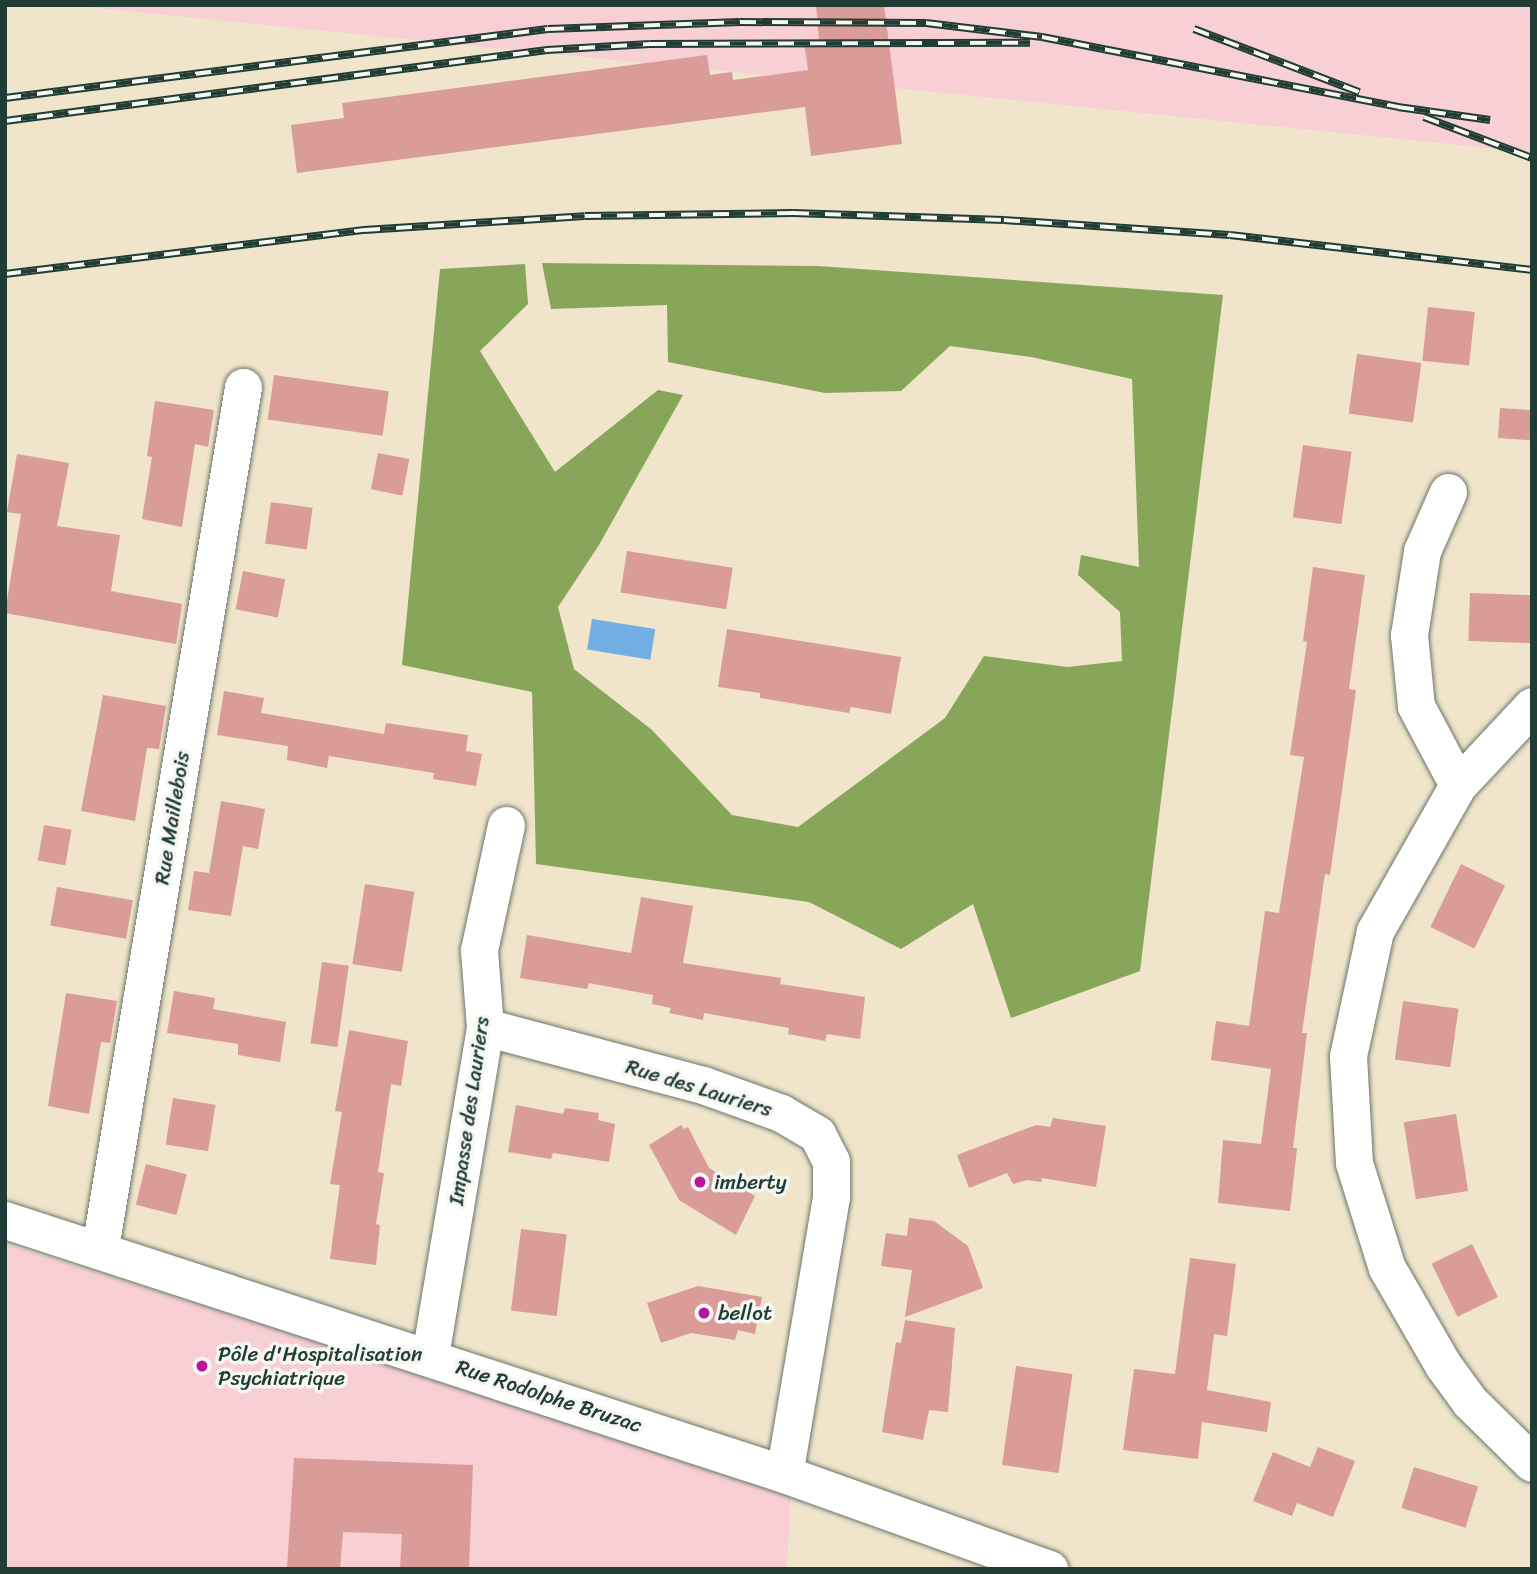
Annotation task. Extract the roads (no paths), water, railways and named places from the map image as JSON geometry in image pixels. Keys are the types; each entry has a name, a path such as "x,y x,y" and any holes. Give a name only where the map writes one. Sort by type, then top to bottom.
{"street":[{"name":"Rue Maillebois","path":"100,1248 243,387"},
{"path":"1448,492 1422,551 1409,635 1416,706 1458,785"},
{"path":"1532,706 1458,785 1375,930 1348,1056 1354,1163 1387,1268 1429,1346 1470,1402 1532,1463"},
{"name":"Impasse des Lauriers","path":"429,1356 485,1027 479,950 506,825"},
{"name":"Rue des Lauriers","path":"485,1027 703,1085 781,1113 817,1134 831,1161 831,1197 784,1474"},
{"name":"Rue Rodolphe Bruzac","path":"5,1220 100,1248 784,1474 1050,1569"}],"water":[{"path":"592,619 655,629 650,660 587,650"}],"railway":[{"path":"5,98 548,29 740,22 926,23 1042,37 1398,107 1490,120"},
{"path":"1194,29 1359,92"},
{"path":"5,121 547,50 650,44 1030,43"},
{"path":"1424,117 1532,158"},
{"path":"5,274 364,230 585,216 793,213 1004,220 1230,235 1532,270"}],"place":[{"name":"imberty","path":"700,1182"},
{"name":"bellot","path":"704,1313"},
{"name":"Pôle d'Hospitalisation Psychiatrique","path":"202,1366"}]}
